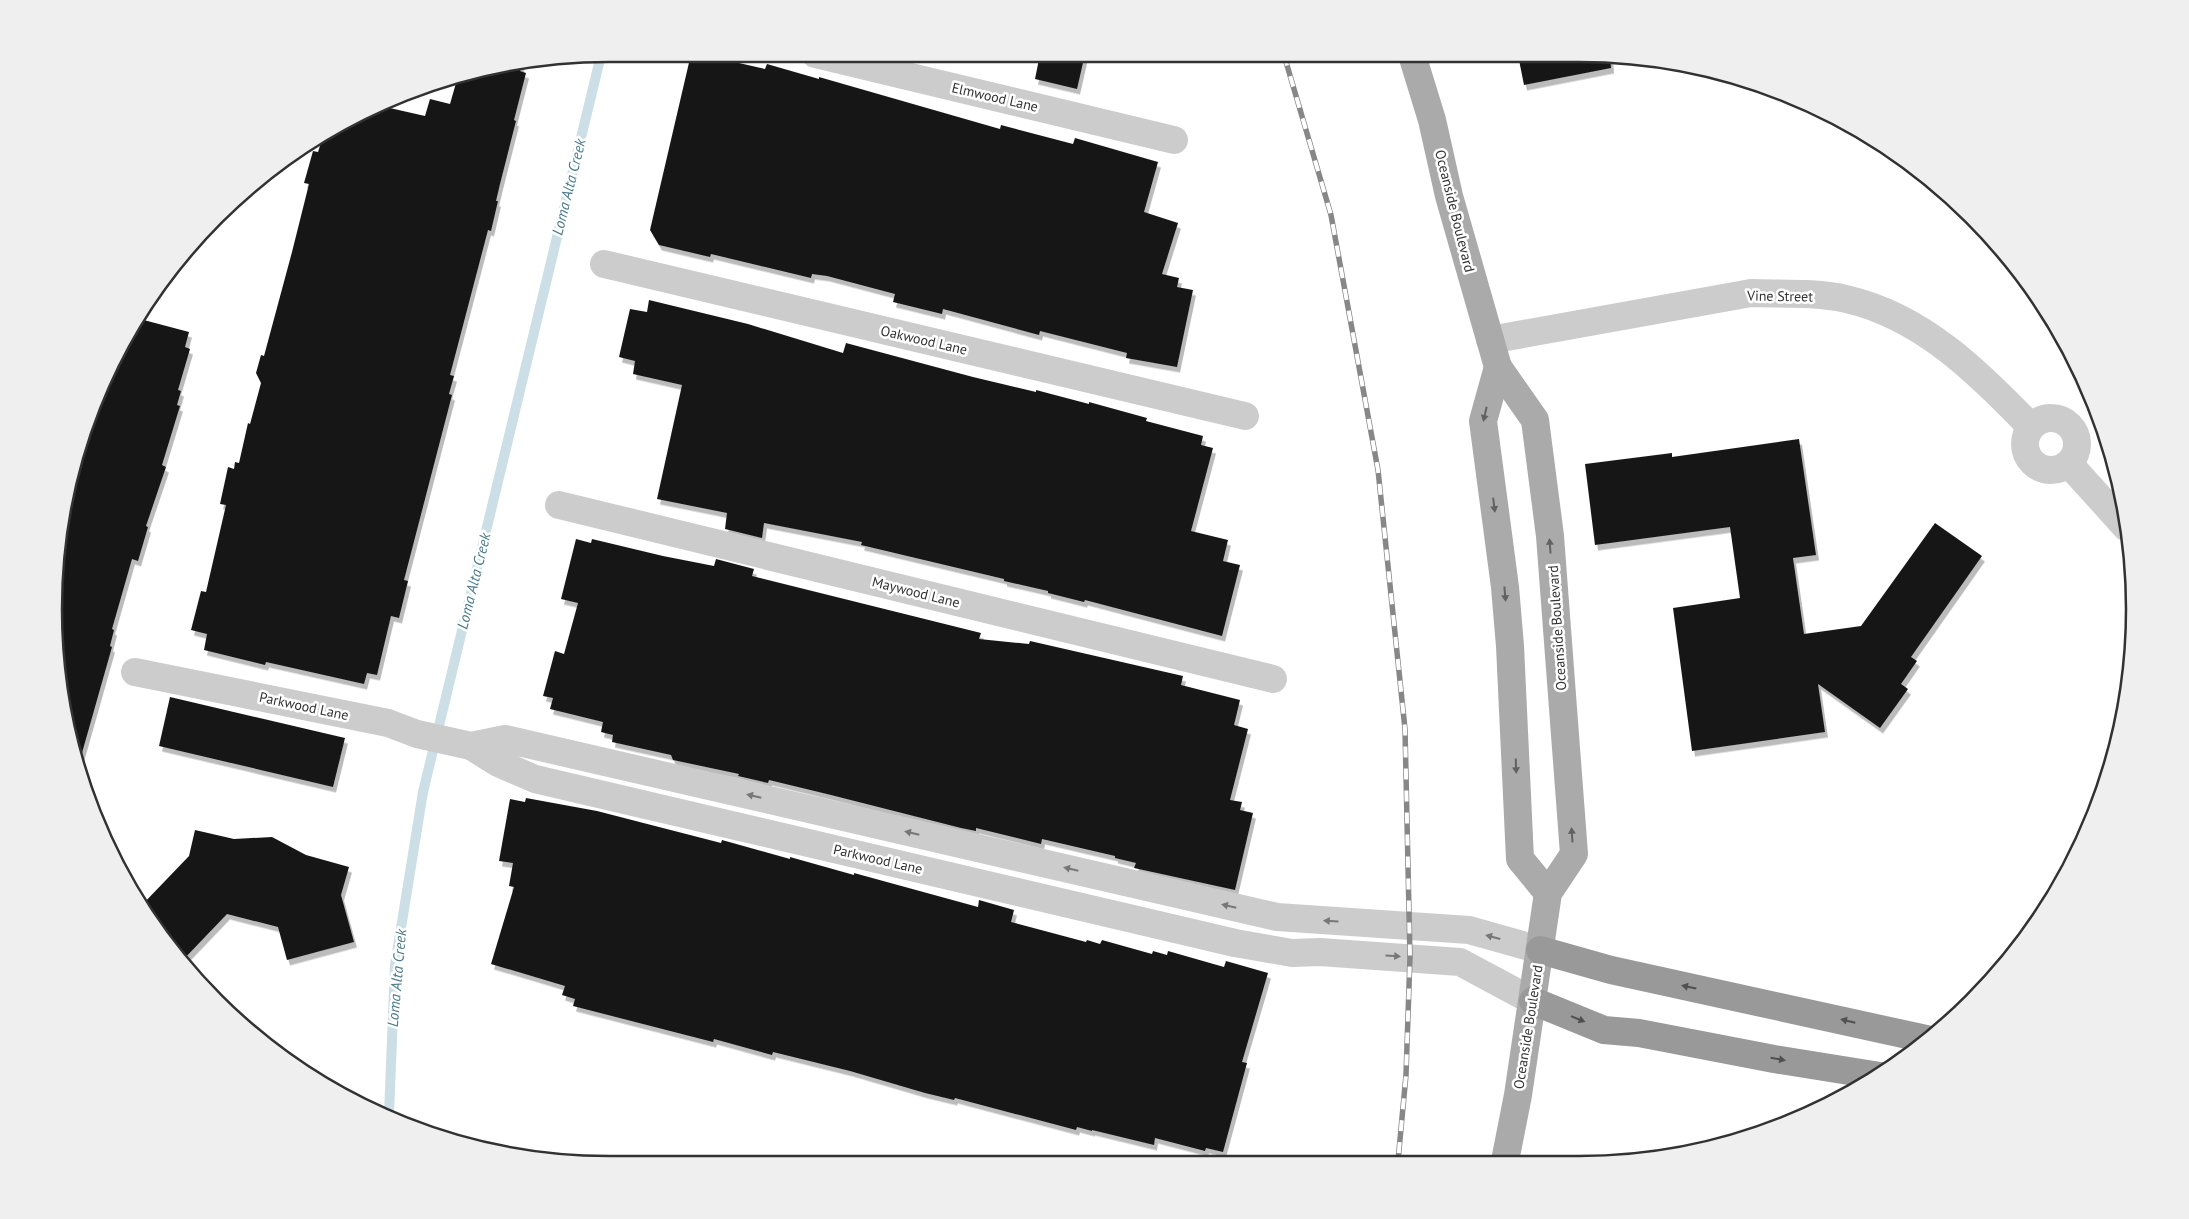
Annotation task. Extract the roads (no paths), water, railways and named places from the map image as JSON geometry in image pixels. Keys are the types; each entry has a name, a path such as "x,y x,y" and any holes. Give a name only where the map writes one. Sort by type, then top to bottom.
{"highway":[{"path":"1540,950 1611,970 1919,1037"},
{"path":"1533,1001 1604,1030 1639,1033 1774,1059 1867,1074"}],"main road":[{"name":"Oceanside Boulevard","path":"1414,62 1432,120 1449,196 1498,367 1536,420 1550,536 1574,854 1548,894 1533,1001 1506,1156"},
{"path":"1498,367 1483,421 1505,587 1510,646 1520,859 1548,894"}],"street":[{"name":"Elmwood Lane","path":"848,62 1174,140"},
{"name":"Oakwood Lane","path":"604,264 1245,416"},
{"name":"Vine Street","path":"1490,340 1751,293 1845,299 1882,310 1923,331 1982,377 2031,426"},
{"path":"2058,418 2071,425 2078,438 2077,452 2069,464 2057,470 2044,470 2033,463 2026,452 2025,439 2031,426 2043,419 2058,418"},
{"path":"2069,464 2119,519"},
{"name":"Maywood Lane","path":"559,505 1273,679"},
{"name":"Parkwood Lane","path":"135,672 388,723 417,734 470,746 498,763 535,779 1235,942 1292,953 1320,952 1460,962 1533,1001"},
{"name":"Parkwood Lane","path":"470,746 505,739 1276,917 1469,930 1540,950"}],"waterway":[{"name":"Loma Alta Creek","path":"389,1110 395,965 423,792 599,63"}],"railway":[{"path":"1286,62 1331,215 1378,470 1405,729 1410,957 1406,1075 1398,1156"}]}
